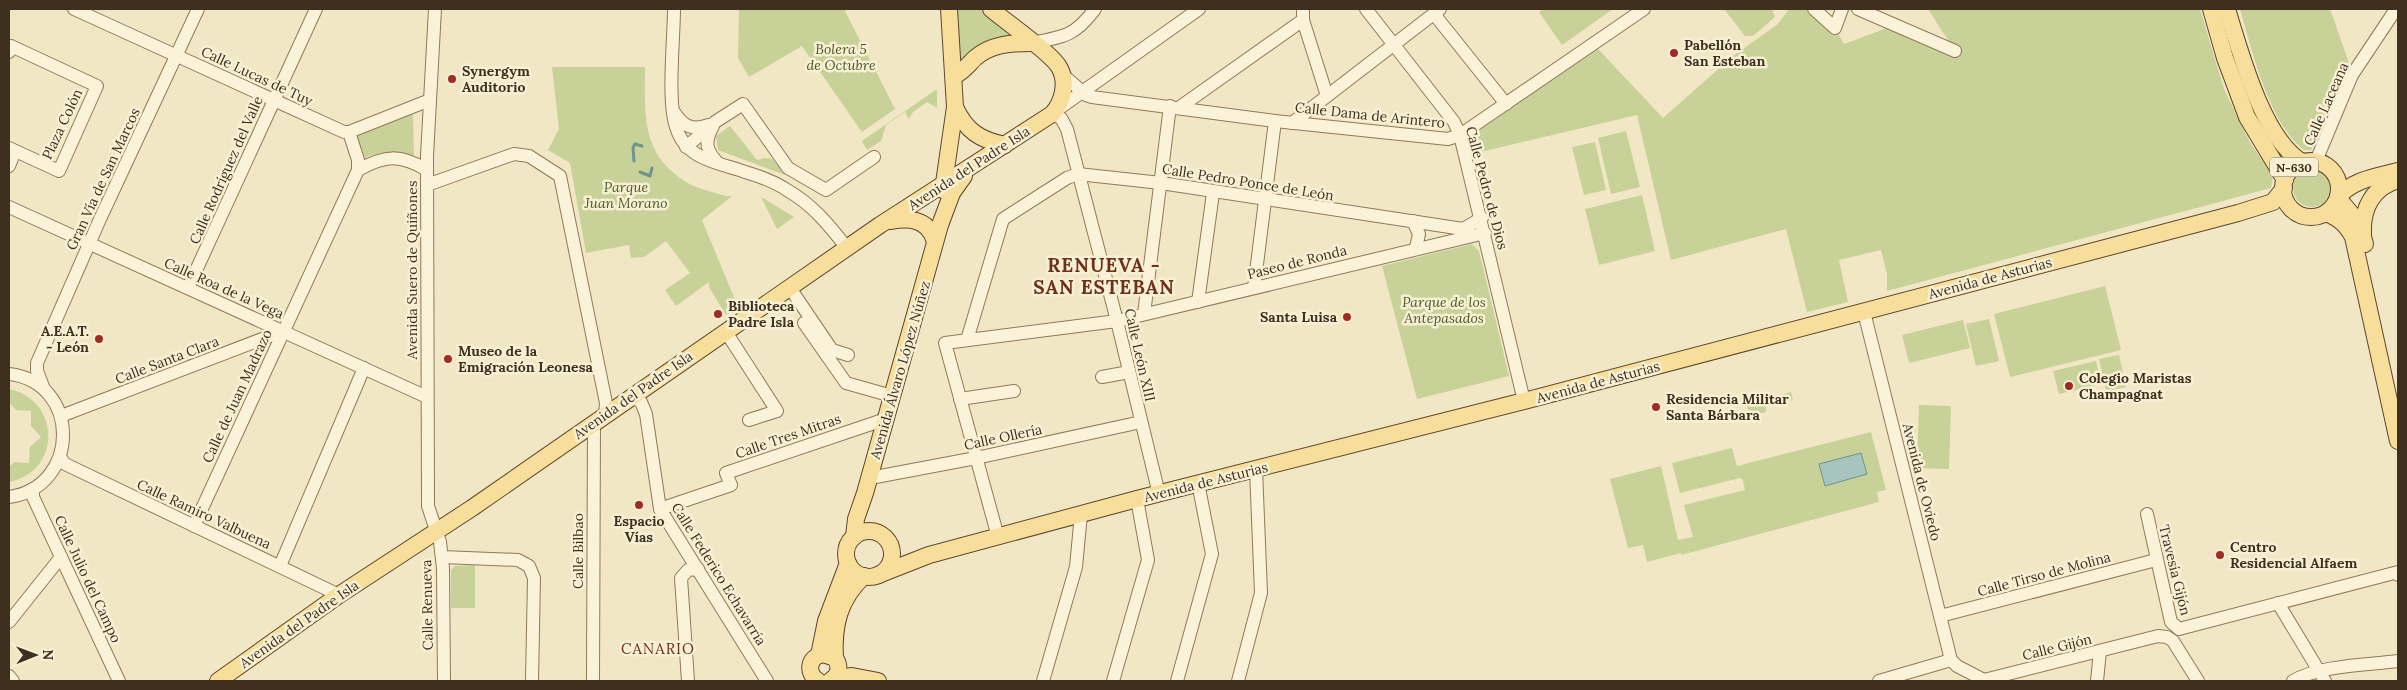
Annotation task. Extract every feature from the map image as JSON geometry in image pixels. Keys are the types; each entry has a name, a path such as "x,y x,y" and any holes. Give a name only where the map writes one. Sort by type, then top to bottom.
{"main road":[{"path":"949,9 955,107 961,121 973,134 986,141 1005,146"},
{"path":"991,9 1057,64 1062,74"},
{"path":"2211,9 2225,58 2247,117 2284,184"},
{"path":"2228,9 2241,57 2262,109 2282,144 2294,157 2309,162"},
{"path":"954,76 961,72 977,56 996,46 1031,42"},
{"name":"Avenida del Padre Isla","path":"218,681 339,595 472,508 599,418 885,222 1052,114 1059,104 1062,95 1062,74"},
{"name":"Avenida Álvaro López Núñez","path":"934,243 955,107"},
{"name":"N-630","path":"2291,208 2284,196 2284,184 2295,166 2309,162 2330,168 2335,174 2344,179 2358,181"},
{"name":"Avenida Álvaro López Núñez","path":"854,537 856,519 868,485 934,243 952,193 960,180 972,167"},
{"path":"2326,213 2348,186 2358,181 2398,171"},
{"name":"N-630","path":"2335,174 2339,189 2338,198"},
{"path":"2363,235 2364,216 2372,198 2383,186 2398,180"},
{"name":"Avenida de Asturias","path":"871,576 929,555 998,536 1864,312 2266,204 2280,196 2284,184"},
{"path":"2338,198 2358,223 2363,235 2398,390"},
{"name":"Avenida de Asturias","path":"2266,204 2282,205 2291,208"},
{"path":"2291,208 2308,217 2326,213 2339,218 2347,226 2353,237 2398,441"},
{"path":"885,222 911,219 920,222 928,227 934,243"},
{"name":"Avenida Álvaro López Núñez","path":"868,485 864,512 875,532"},
{"path":"867,531 875,532 887,540 890,546 891,560 884,571 871,576 850,591 840,608 825,672 826,621 848,563 847,549 854,537 867,531"},
{"name":"Avenida de Asturias","path":"890,546 906,554 929,555"},
{"path":"848,563 852,569 871,576"},
{"path":"825,672 878,681"}],"street":[{"name":"Calle Lucas de Tuy","path":"78,9 274,101 349,132"},
{"name":"Gran Vía de San Marcos","path":"37,363 89,243 198,9"},
{"name":"Calle Rodríguez del Valle","path":"188,288 316,9"},
{"name":"Avenida Suero de Quiñones","path":"435,9 427,170 427,397 428,506 436,530"},
{"path":"674,9 672,109 676,127 686,147 696,156 772,183 802,199 819,213 847,248"},
{"path":"1031,42 1071,34 1083,25 1095,9"},
{"name":"Avenida del Padre Isla","path":"1052,114 1198,9"},
{"name":"Calle Pedro de Dios","path":"1366,9 1454,122 1460,135 1482,218 1524,401"},
{"name":"Calle Dama de Arintero","path":"1062,74 1083,92 1092,97 1275,121 1448,139 1460,135 1644,9"},
{"path":"1814,9 1835,28 1842,9"},
{"path":"1858,9 1955,52"},
{"name":"Calle Laceana","path":"2309,162 2352,75 2396,9"},
{"path":"1292,122 1437,11 1506,104"},
{"path":"1144,314 1161,183 1175,107 1303,14 1327,96"},
{"name":"Plaza Colón","path":"9,52 11,46 97,86 59,171 12,150 9,166"},
{"path":"427,170 393,156 358,170 358,160 349,132 430,100"},
{"path":"686,147 715,122 743,104 788,168 826,190 874,157"},
{"path":"672,109 681,124 689,127 698,129 715,122"},
{"name":"Calle León XIII","path":"1052,114 1059,116 1065,124 1117,321 1159,494"},
{"path":"1254,288 1275,121"},
{"path":"715,122 707,137 706,144 708,154 719,164"},
{"name":"Calle Bilbao","path":"427,185 514,154 529,156 560,176 606,403 599,418 593,681"},
{"name":"Calle de Juan Madrazo","path":"194,526 358,170"},
{"path":"968,340 1003,219 1066,178 1078,174"},
{"name":"Calle Pedro Ponce de León","path":"1078,174 1161,183 1213,193 1463,229 1482,218"},
{"path":"1198,302 1213,193"},
{"name":"Calle Roa de la Vega","path":"9,206 427,397"},
{"path":"1413,221 1419,234 1416,248"},
{"name":"Paseo de Ronda","path":"960,399 945,343 1117,321 1485,233"},
{"path":"790,288 832,350 848,355"},
{"name":"Avenida de Oviedo","path":"1864,312 1951,660"},
{"path":"804,323 846,383 892,396"},
{"name":"Calle Santa Clara","path":"61,416 283,331"},
{"path":"726,332 777,411 749,420"},
{"path":"12,374 23,372 37,363"},
{"path":"9,496 33,489 54,470 60,456 64,430 61,416 54,402 44,389 37,372 37,363"},
{"path":"280,566 364,368"},
{"path":"1102,377 1129,372"},
{"path":"12,374 31,380 44,389"},
{"path":"998,536 960,399 1014,391"},
{"name":"Calle Federico Echavarría","path":"631,396 641,402 646,414 660,509 767,681"},
{"name":"Calle Tres Mitras","path":"660,509 731,485 726,473 886,419"},
{"name":"Calle Ollería","path":"868,485 976,458 1141,422"},
{"name":"Calle Ramiro Valbuena","path":"60,456 65,464 339,595"},
{"path":"1240,681 1261,593 1256,469"},
{"path":"1177,681 1212,554 1198,483"},
{"name":"Calle Julio del Campo","path":"33,489 33,497 119,681"},
{"path":"1113,681 1148,560 1137,499"},
{"path":"1043,681 1076,567 1081,514"},
{"name":"Travesía Gijón","path":"2147,514 2171,622 2179,629 2278,603"},
{"name":"Calle Renueva","path":"436,530 442,557 444,681"},
{"path":"9,622 61,557"},
{"path":"442,557 518,560 529,566 534,578 532,681"},
{"name":"Calle Tirso de Molina","path":"1940,616 2156,560"},
{"path":"688,681 681,578 688,570 698,569"},
{"path":"2322,676 2278,603 2398,573"},
{"name":"Calle Gijón","path":"1951,660 1957,666 1984,680 2158,636 2167,637 2172,641 2198,681"},
{"path":"2097,681 2100,651"},
{"path":"1879,681 1911,676 1951,660"},
{"path":"2293,681 2303,675 2322,676 2398,661"},
{"path":"9,676 13,681"}],"green space":[{"name":"Bolera 5 de Octubre","path":"739,9 844,9 895,109 862,132 802,46 749,77 738,58"},
{"path":"955,9 980,9 1014,37 994,39 967,58 959,58"},
{"path":"1543,9 1613,9 1562,45 1539,12"},
{"path":"1724,9 1772,9 1775,17 1753,36 1745,36"},
{"path":"1789,9 1814,9 1835,28 1844,44 1895,25 1953,48 1928,9 2200,9 2224,89 2249,141 2273,176 2271,188 1887,291 1887,274 1881,250 1839,260 1848,302 1807,312 1786,229 1671,260 1637,115 1476,153 1472,149 1478,131 1598,49 1663,118 1733,56 1778,24"},
{"path":"2240,9 2330,9 2349,63 2311,150 2304,150 2281,123 2263,85"},
{"name":"Parque Juan Morano","path":"552,67 645,67 645,100 648,131 660,159 671,171 686,182 706,190 732,196 702,220 738,307 726,315 709,287 709,282 676,306 665,290 690,273 666,241 644,257 631,258 629,245 586,253 570,163 548,150 559,129"},
{"path":"937,89 937,108 927,102 913,112 909,119 905,112 886,125 881,141 867,150 862,141"},
{"path":"413,112 414,159 383,153 365,158 356,135"},
{"path":"730,126 757,160 772,159 785,175 718,150 716,136"},
{"path":"1626,131 1640,187 1611,194 1598,138"},
{"path":"1595,142 1606,190 1584,195 1572,147"},
{"path":"2312,169 2325,175 2331,188 2325,201 2312,207 2299,201 2293,188 2299,175"},
{"path":"1642,195 1655,251 1599,265 1585,209"},
{"path":"761,197 794,217 777,229"},
{"name":"Parque de los Antepasados","path":"1472,244 1479,251 1509,376 1417,399 1382,266"},
{"path":"2105,286 2121,350 2010,377 1994,314"},
{"path":"1989,319 1999,361 1976,366 1966,324"},
{"path":"1963,320 1970,348 1909,363 1902,335"},
{"path":"2119,355 2126,387 2106,391 2099,359"},
{"path":"2096,361 2101,384 2059,394 2053,371"},
{"path":"9,389 26,396 38,407 46,421 48,436 46,451 39,465 26,476 9,482 9,467 14,462 29,463 30,447 41,437 31,426 31,411 16,410 9,402"},
{"path":"1791,392 1793,400 1766,407 1766,412 1750,416 1747,405 1750,403"},
{"path":"1919,405 1951,406 1949,469 1917,468"},
{"path":"1871,432 1886,490 1877,492 1879,502 1681,555 1681,553 1647,562 1643,545 1628,548 1610,479 1661,466 1678,540 1693,537 1684,505 1745,490 1743,480 1740,478 1680,493 1672,463 1732,448 1737,466"},
{"path":"475,565 475,608 451,608 451,570 455,566"}],"water":[{"path":"1861,453 1867,474 1825,486 1819,464"}],"waterway":[{"path":"634,161 633,148 635,144 642,146"},
{"path":"640,172 650,176 652,168"}],"place":[{"name":"Pabellón San Esteban","path":"1674,53"},
{"name":"Synergym Auditorio","path":"452,79"},
{"name":"Biblioteca Padre Isla","path":"718,314"},
{"name":"Santa Luisa","path":"1347,317"},
{"name":"A.E.A.T. - León","path":"99,339"},
{"name":"Museo de la Emigración Leonesa","path":"448,359"},
{"name":"Colegio Maristas Champagnat","path":"2069,386"},
{"name":"Residencia Militar Santa Bárbara","path":"1656,407"},
{"name":"Espacio Vías","path":"639,505"},
{"name":"Centro Residencial Alfaem","path":"2220,555"}],"district":[{"name":"RENUEVA - SAN ESTEBAN","path":"1104,276"},
{"name":"CANARIO","path":"658,648"}]}
